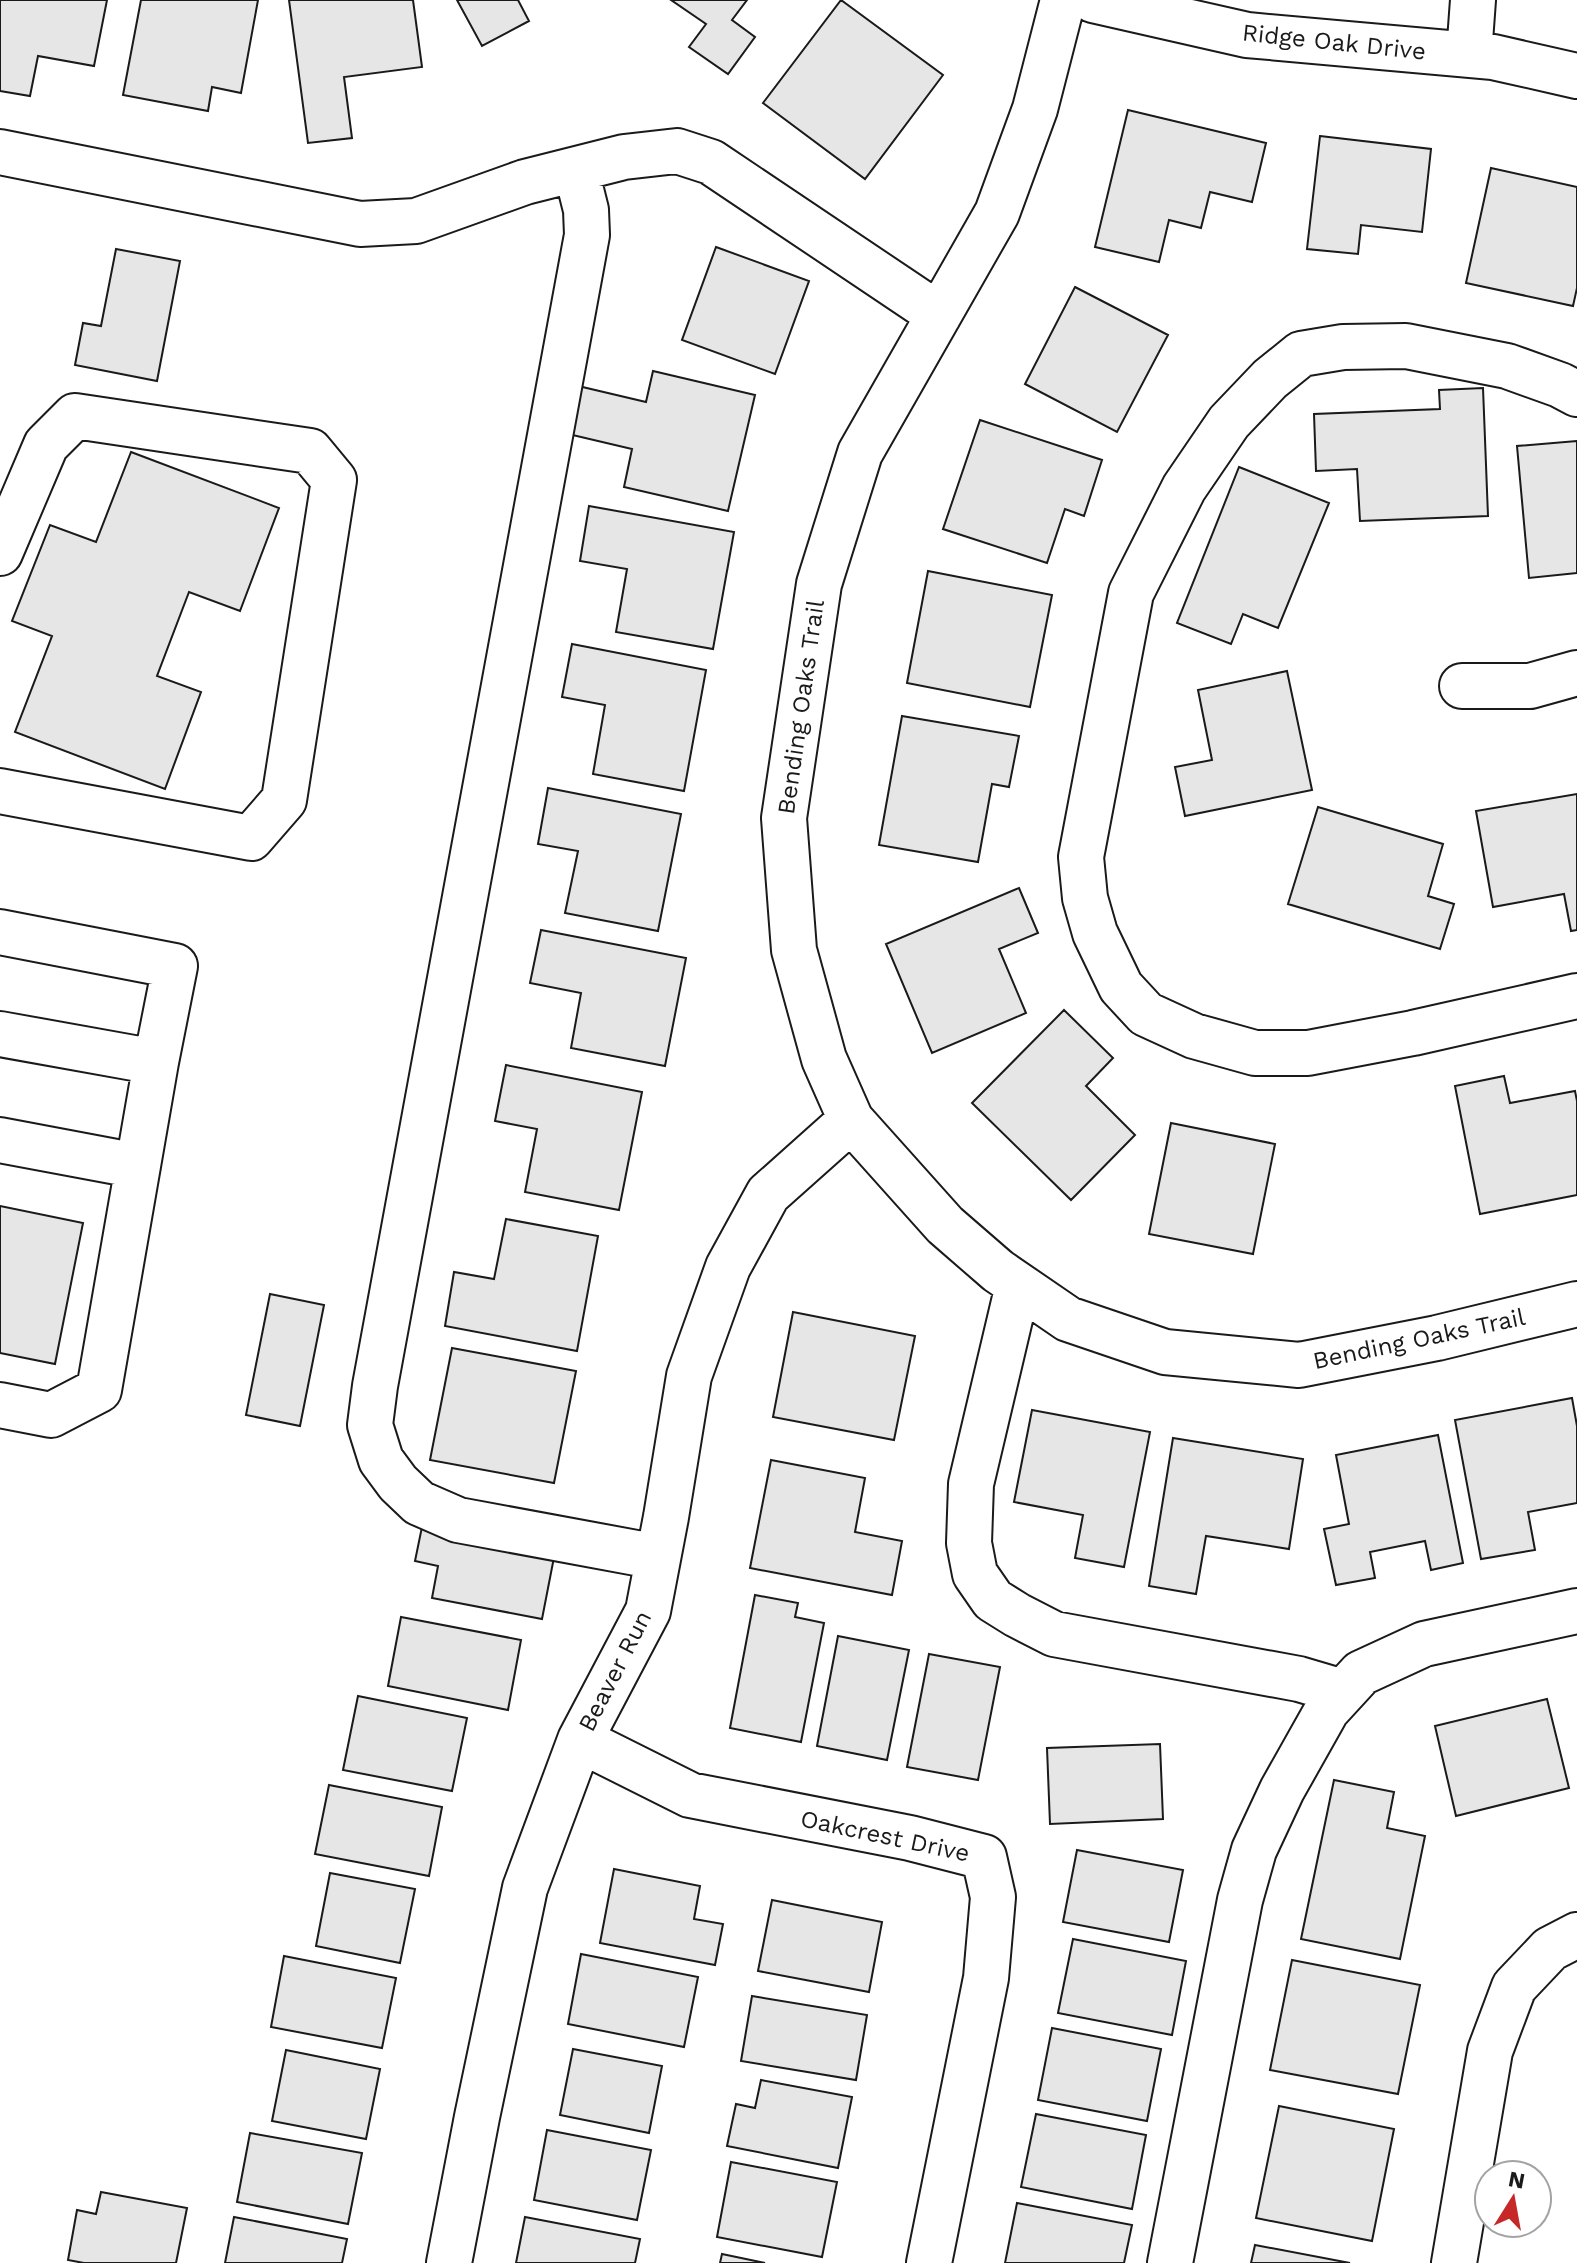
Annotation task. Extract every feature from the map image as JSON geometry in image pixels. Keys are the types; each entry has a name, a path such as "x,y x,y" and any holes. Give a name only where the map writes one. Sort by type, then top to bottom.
{"street":[{"name":"Bending Oaks Trail","path":"1063,0 1035,109 997,213 860,453 819,584 784,818 794,950 824,1059 851,1120 945,1225 998,1271 1068,1319 1165,1352 1299,1365 1437,1338 1577,1304"},
{"name":"Ridge Oak Drive","path":"1093,0 1247,35 1493,57 1577,76"},
{"path":"1469,55 1473,0"},
{"path":"0,152 360,224 416,221 525,182 624,157 677,151 711,162 939,315"},
{"path":"576,170 586,210 587,235 380,1355 370,1425 381,1460 398,1483 419,1503 458,1520 658,1557"},
{"path":"1577,394 1507,366 1406,346 1343,347 1301,354 1270,379 1229,422 1184,488 1131,593 1081,857 1085,898 1095,933 1121,987 1146,1014 1194,1036 1255,1053 1308,1053 1577,996"},
{"path":"0,553 46,445 75,416 310,451 334,480 284,800 251,838 0,791"},
{"path":"1462,686 1530,686 1577,673"},
{"path":"0,932 175,966 99,1390 51,1415 0,1405"},
{"path":"0,1034 156,1062"},
{"name":"Beaver Run","path":"449,2263 525,1888 580,1740 648,1611 689,1376 728,1267 768,1194 851,1120"},
{"path":"0,1140 138,1166"},
{"path":"1018,1285 971,1484 969,1543 975,1574 993,1600 1054,1634 1299,1679 1343,1692"},
{"path":"1170,2263 1240,1900 1254,1850 1282,1790 1327,1710 1361,1673 1424,1644 1577,1611"},
{"name":"Oakcrest Drive","path":"580,1740 690,1795 910,1838 984,1857 993,1897 986,1978 929,2263"},
{"path":"1454,2263 1490,2051 1514,1987 1550,1949 1577,1935"}],"building":[{"path":"0,0 107,0 94,66 38,56 30,96 0,91"},
{"path":"141,0 258,0 241,93 212,87 208,111 123,95"},
{"path":"289,0 413,0 422,67 344,77 352,138 308,143"},
{"path":"457,0 518,0 529,21 482,46"},
{"path":"671,0 747,0 732,20 755,37 728,74 689,47 706,24"},
{"path":"841,0 943,75 865,179 763,103"},
{"path":"1128,110 1266,143 1252,202 1210,192 1201,228 1169,220 1159,262 1095,247"},
{"path":"1320,136 1431,149 1422,232 1361,225 1358,254 1307,249"},
{"path":"1491,168 1577,187 1577,288 1573,306 1466,283"},
{"path":"716,247 809,281 775,374 682,340"},
{"path":"116,249 180,261 157,381 75,365 83,323 101,326"},
{"path":"1075,287 1168,335 1117,432 1025,384"},
{"path":"653,371 755,395 728,511 624,487 632,449 564,433 574,385 646,402"},
{"path":"1483,388 1488,516 1360,521 1357,469 1316,471 1314,414 1440,409 1439,390"},
{"path":"980,420 1102,460 1084,516 1065,509 1047,563 943,529"},
{"path":"1577,441 1577,573 1529,578 1517,446"},
{"path":"131,452 279,508 240,611 189,592 157,676 201,692 165,789 15,732 52,636 12,621 50,525 96,542"},
{"path":"1239,467 1329,503 1278,628 1243,614 1231,644 1177,623"},
{"path":"589,506 734,532 713,649 616,632 627,569 580,561"},
{"path":"928,571 1052,595 1030,707 907,683"},
{"path":"572,644 706,670 684,791 593,774 605,705 562,697"},
{"path":"1287,671 1312,790 1185,816 1175,767 1212,760 1198,690"},
{"path":"902,716 1019,736 1009,787 992,784 978,862 879,845"},
{"path":"548,788 681,814 658,931 565,913 578,851 538,844"},
{"path":"1577,794 1577,930 1571,931 1564,894 1493,907 1476,811"},
{"path":"1318,807 1443,844 1428,896 1454,904 1440,949 1288,904"},
{"path":"1019,888 1038,933 999,949 1026,1013 932,1053 886,944"},
{"path":"541,930 686,958 665,1066 571,1048 581,993 530,983"},
{"path":"1064,1010 1113,1058 1086,1086 1135,1135 1071,1200 972,1103"},
{"path":"506,1065 642,1092 619,1210 525,1192 537,1129 495,1121"},
{"path":"1504,1076 1510,1103 1575,1091 1577,1195 1480,1214 1455,1086"},
{"path":"1171,1123 1275,1144 1253,1254 1149,1234"},
{"path":"0,1206 83,1223 55,1364 0,1353"},
{"path":"506,1219 598,1236 577,1351 445,1326 454,1272 494,1279"},
{"path":"270,1294 324,1305 300,1426 246,1415"},
{"path":"793,1312 915,1336 894,1440 773,1417"},
{"path":"452,1348 576,1371 554,1483 430,1460"},
{"path":"1572,1398 1577,1426 1577,1503 1528,1512 1535,1550 1481,1559 1455,1420"},
{"path":"1032,1410 1150,1432 1124,1567 1075,1558 1083,1515 1014,1502"},
{"path":"1438,1435 1463,1563 1431,1570 1425,1541 1370,1552 1375,1578 1336,1585 1324,1529 1349,1524 1336,1455"},
{"path":"1173,1438 1303,1459 1289,1549 1206,1536 1196,1594 1149,1586"},
{"path":"771,1460 865,1478 855,1532 902,1541 892,1595 750,1568"},
{"path":"423,1522 556,1547 542,1619 432,1598 438,1566 415,1561"},
{"path":"755,1595 798,1603 795,1617 824,1623 801,1742 730,1728"},
{"path":"401,1617 521,1640 508,1710 388,1686"},
{"path":"838,1636 909,1650 887,1760 817,1746"},
{"path":"929,1654 1000,1667 978,1780 907,1767"},
{"path":"358,1696 467,1718 452,1791 343,1770"},
{"path":"1547,1699 1569,1788 1456,1816 1435,1726"},
{"path":"1160,1744 1163,1819 1050,1824 1047,1748"},
{"path":"1334,1780 1394,1792 1387,1828 1425,1836 1400,1959 1301,1939"},
{"path":"329,1785 442,1807 429,1876 315,1854"},
{"path":"1077,1850 1183,1870 1169,1942 1063,1922"},
{"path":"614,1869 700,1886 694,1919 723,1924 715,1965 600,1943"},
{"path":"330,1873 415,1889 400,1963 316,1946"},
{"path":"772,1900 882,1922 869,1992 758,1971"},
{"path":"1073,1939 1186,1961 1172,2035 1058,2013"},
{"path":"581,1954 698,1977 684,2047 568,2024"},
{"path":"284,1956 396,1978 382,2048 271,2027"},
{"path":"1292,1960 1420,1985 1398,2094 1270,2070"},
{"path":"752,1996 867,2015 856,2080 741,2061"},
{"path":"1052,2028 1161,2049 1147,2121 1038,2100"},
{"path":"573,2049 662,2066 649,2133 560,2115"},
{"path":"286,2050 380,2069 366,2139 272,2121"},
{"path":"761,2080 852,2097 838,2168 727,2146 736,2104 755,2108"},
{"path":"1279,2106 1394,2129 1372,2241 1256,2218"},
{"path":"1036,2114 1146,2135 1132,2209 1021,2187"},
{"path":"547,2130 651,2150 637,2220 534,2200"},
{"path":"250,2133 362,2153 348,2224 237,2202"},
{"path":"731,2162 837,2182 822,2257 717,2237"},
{"path":"101,2192 187,2208 176,2263 84,2263 68,2260 77,2210 96,2214"},
{"path":"1017,2203 1132,2225 1124,2263 1005,2263"},
{"path":"234,2217 347,2239 342,2263 225,2263"},
{"path":"525,2217 640,2239 635,2263 516,2263"},
{"path":"1255,2245 1350,2263 1251,2263"},
{"path":"722,2254 765,2263 720,2263"}]}
